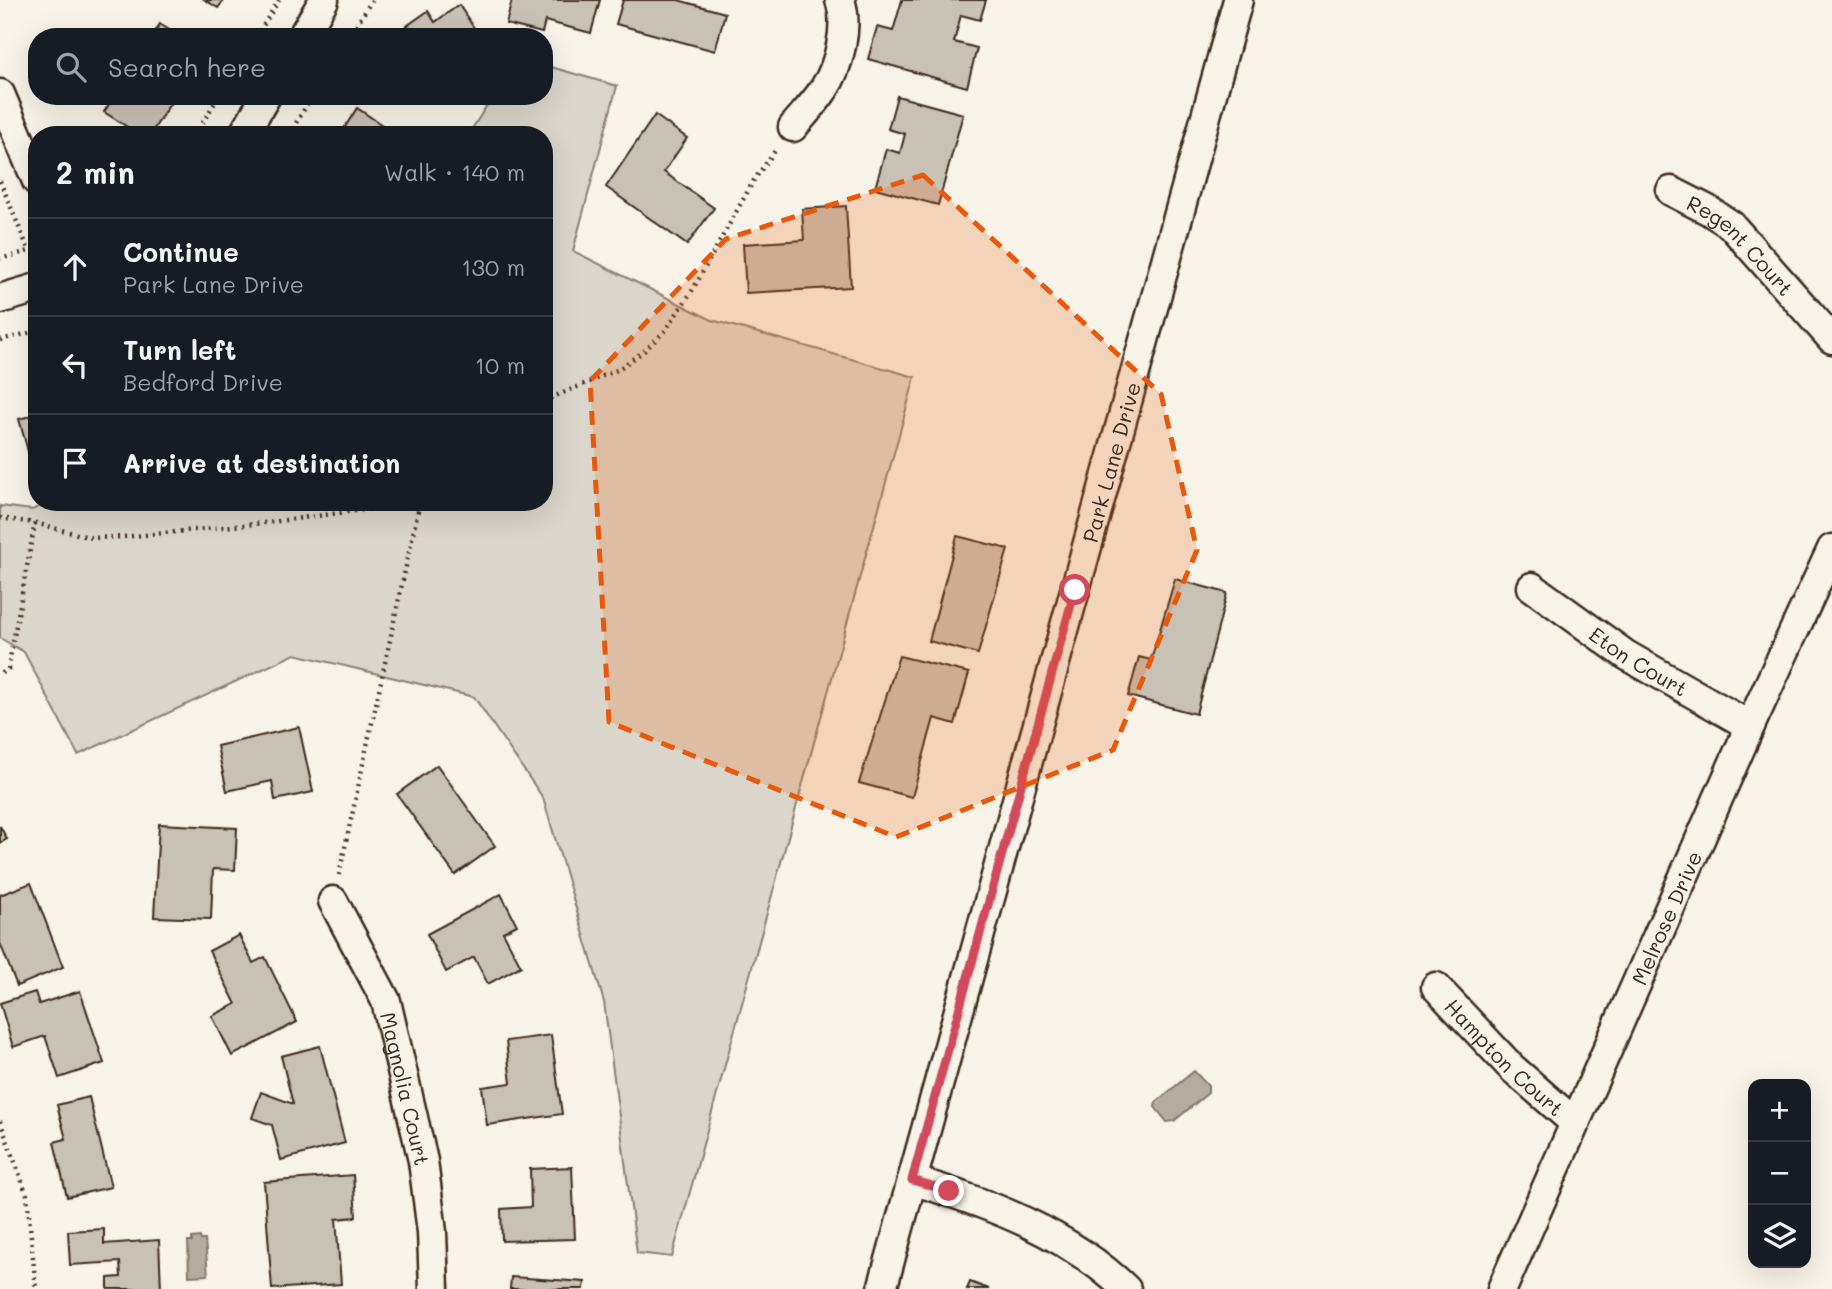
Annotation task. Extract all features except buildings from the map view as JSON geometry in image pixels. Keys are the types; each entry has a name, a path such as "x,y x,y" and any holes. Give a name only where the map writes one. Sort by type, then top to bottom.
{"street":[{"path":"307,28 324,0"},
{"path":"793,127 825,88 835,66 843,34 843,8 840,0"},
{"name":"Park Lane Drive","path":"883,1289 1238,0"},
{"path":"0,94 28,160"},
{"path":"248,126 261,105"},
{"name":"Regent Court","path":"1671,191 1731,225 1832,339"},
{"path":"0,299 28,291"},
{"name":"Melrose Drive","path":"1502,1289 1750,726 1832,549"},
{"name":"Eton Court","path":"1532,587 1626,655 1750,726"},
{"name":"Magnolia Court","path":"333,901 386,1002 423,1161 432,1232 434,1289"},
{"name":"Hampton Court","path":"1436,987 1513,1068 1575,1123"},
{"path":"912,1180 1014,1216 1072,1246 1126,1289"}],"path":[{"path":"262,28 279,0"},
{"path":"355,28 372,0"},
{"path":"201,126 213,105"},
{"path":"294,126 307,105"},
{"path":"553,397 617,370 644,351 665,331 692,291 754,180 793,127"},
{"path":"0,181 28,249"},
{"path":"0,259 28,251"},
{"path":"0,340 28,333"},
{"path":"0,519 35,523 92,538 264,523 354,511"},
{"path":"333,901 418,511"},
{"path":"0,675 8,669 35,523"},
{"path":"0,1121 27,1195 36,1289"}],"highlighted area":[{"path":"923,175 1161,394 1197,550 1113,750 896,837 609,722 590,381 726,239"}],"shaded area":[{"path":"553,68 617,86 573,251 712,320 915,377 672,1257 637,1253 604,1002 543,798 474,697 295,654 78,755 24,652 0,638 0,506 28,511 553,511 553,126 474,126 487,105 553,105"},
{"path":"1194,1071 1208,1086 1208,1093 1174,1121 1167,1122 1155,1107 1156,1102"},
{"path":"200,1237 205,1240 208,1275 189,1276 188,1242 192,1242 192,1238"}],"route":[{"path":"949,1191 912,1180 1075,590"}]}
